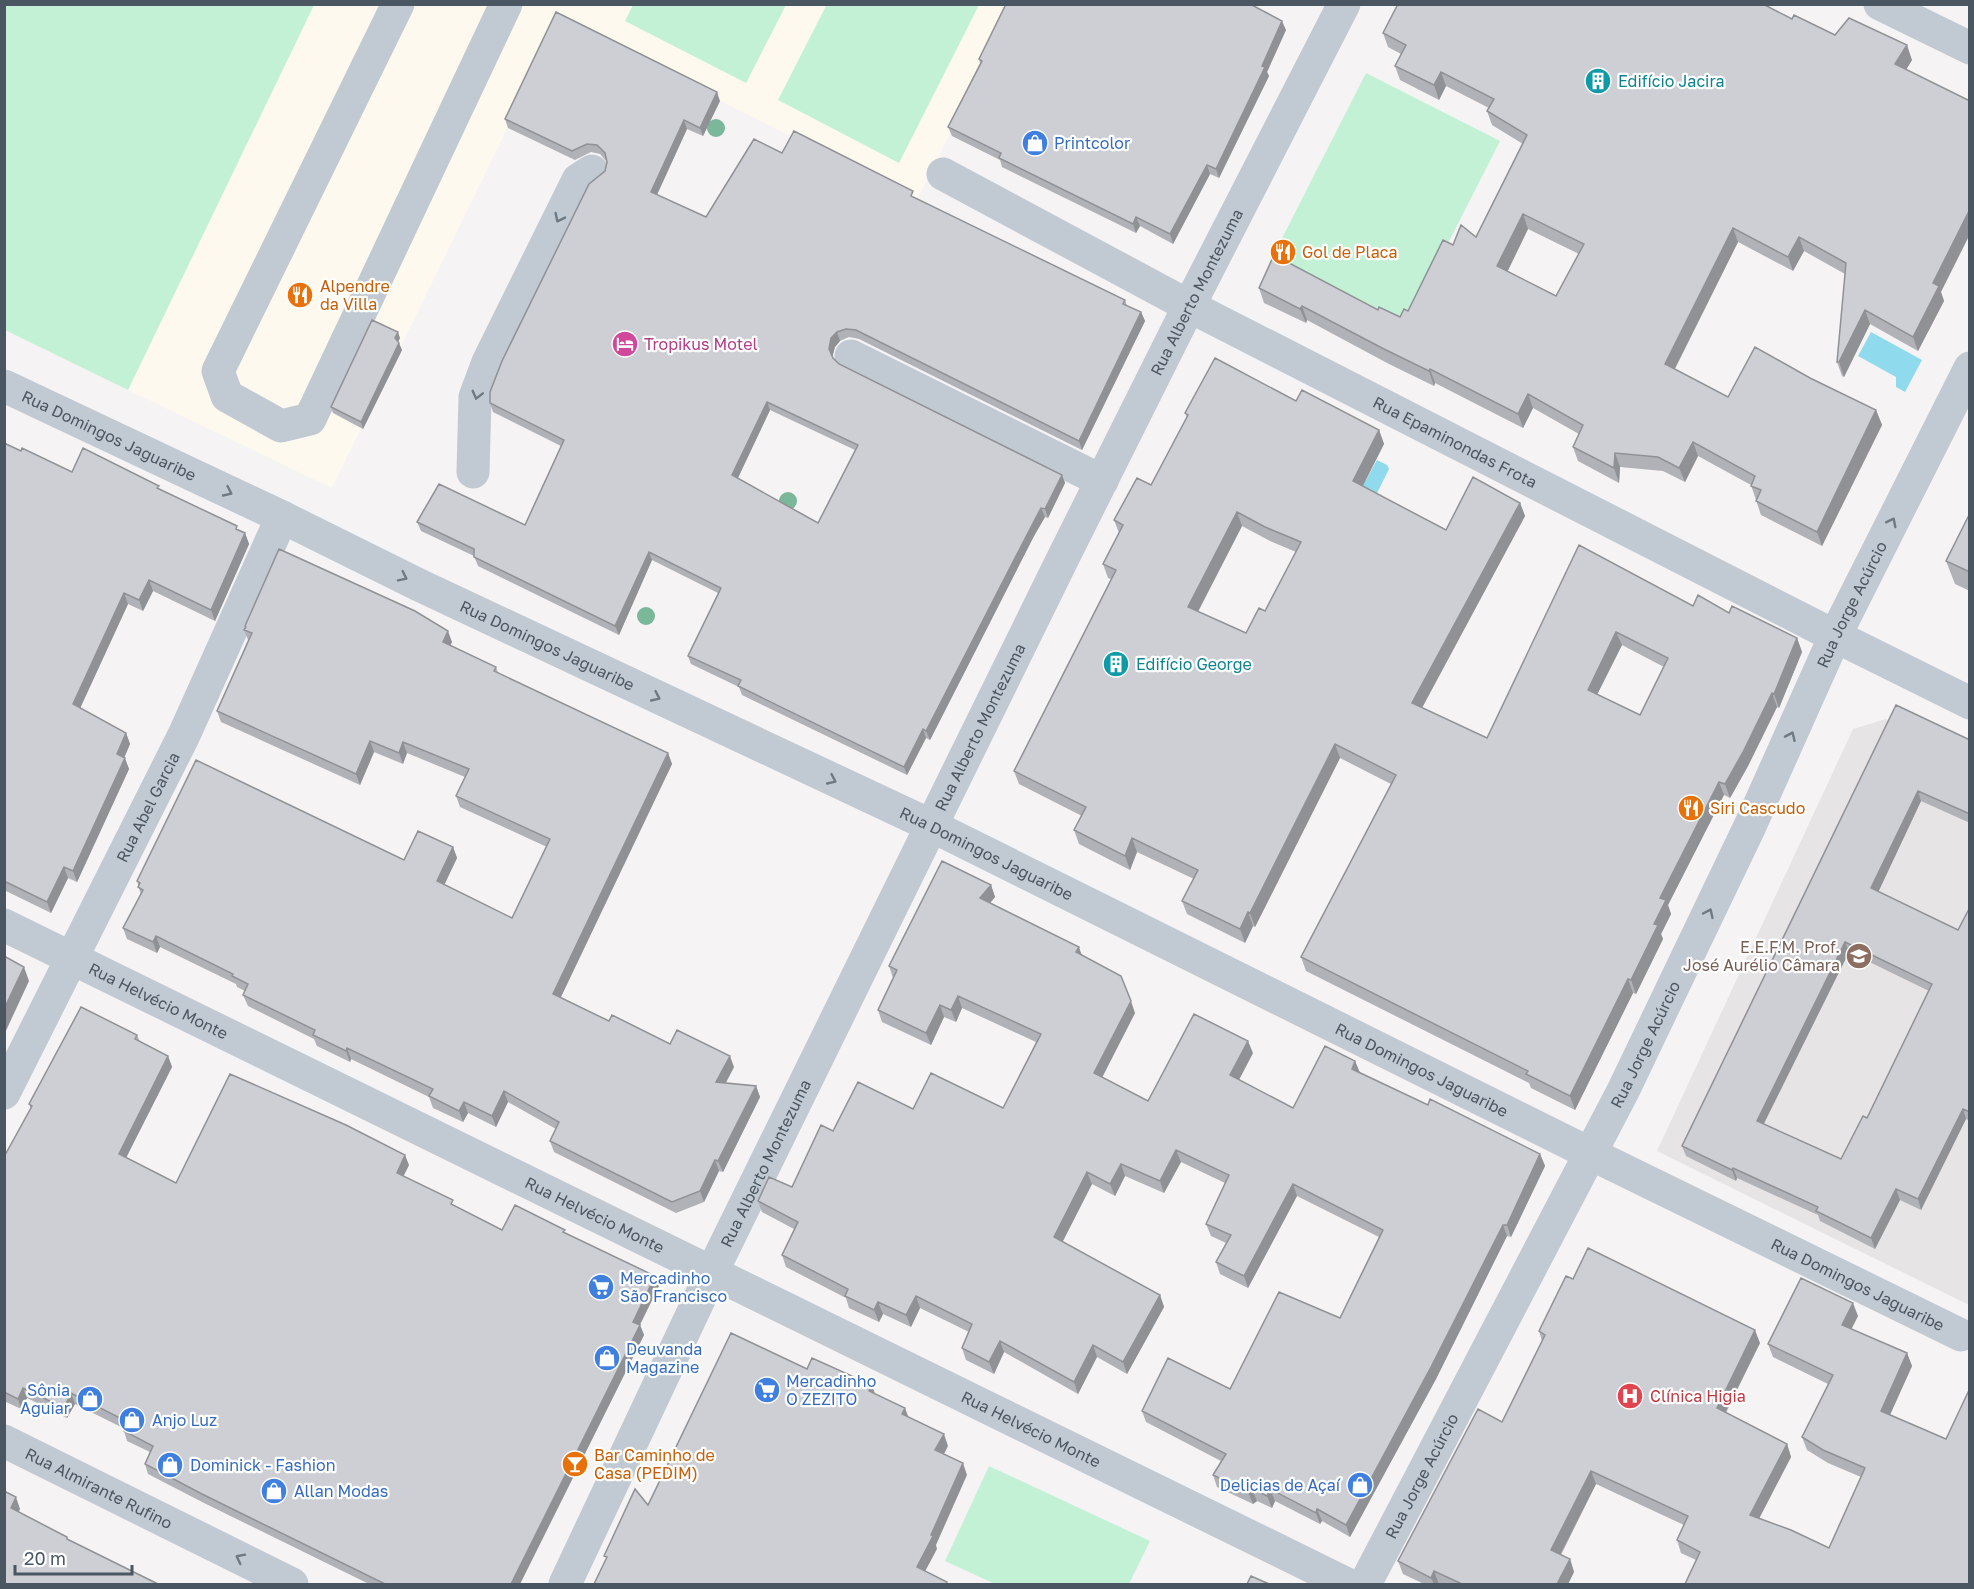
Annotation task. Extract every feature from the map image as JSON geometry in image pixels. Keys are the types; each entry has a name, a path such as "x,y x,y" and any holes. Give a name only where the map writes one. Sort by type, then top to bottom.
{"street":[{"path":"398,4 218,371 227,396 281,426 310,419 506,4"},
{"name":"Rua Alberto Montezuma","path":"565,1584 712,1272 1189,306 1344,4"},
{"path":"1880,4 1970,48"},
{"path":"473,472 475,397 485,370 578,180 591,171"},
{"name":"Rua Epaminondas Frota","path":"943,174 1189,306 1970,703"},
{"path":"850,356 1102,481"},
{"name":"Rua Jorge Acúrcio","path":"1365,1584 1623,1091 1745,837 1835,636 1970,368"},
{"name":"Rua Domingos Jaguaribe","path":"4,386 282,517 419,585 932,826 1591,1154 1961,1335"},
{"name":"Rua Abel Garcia","path":"4,1094 184,735 282,517"},
{"name":"Rua Helvécio Monte","path":"4,925 1347,1584"},
{"name":"Rua Almirante Rufino","path":"4,1441 292,1584"}],"shaded area":[{"name":"Alpendre da Villa","path":"314,5 1014,5 917,200 560,20 332,488 128,390"},
{"name":"E.E.F.M. Prof. José Aurélio Câmara","path":"1886,719 1969,762 1969,1305 1657,1151 1853,729"}],"green space":[{"path":"633,4 786,5 746,83 625,21"},
{"path":"827,4 979,5 899,163 778,100"},
{"path":"4,5 314,5 128,390 5,330"},
{"path":"1366,73 1500,141 1403,332 1269,264"},
{"path":"989,1466 1150,1541 1129,1584 995,1584 945,1561"}],"water":[{"path":"1871,332 1922,360 1905,392 1896,387 1896,377 1858,356"},
{"path":"1377,460 1387,465 1389,469 1374,499 1346,485 1365,482"}],"building":[{"path":"1006,4 1250,4 1282,21 1262,66 1265,67 1216,169 1207,165 1170,234 1136,217 1133,224 999,158 1001,153 948,127 982,61 979,59"},
{"path":"1398,4 1763,4 1792,19 1794,15 1835,35 1849,18 1907,45 1895,64 1970,101 1970,209 1933,283 1939,286 1913,337 1865,310 1837,362 1846,263 1799,237 1788,257 1733,228 1665,364 1728,397 1755,347 1810,378 1876,410 1817,532 1756,501 1761,490 1751,486 1755,476 1693,442 1679,468 1658,457 1615,453 1614,468 1573,447 1583,425 1528,394 1518,414 1302,306 1300,309 1259,288 1274,255 1378,310 1379,307 1400,317 1404,309 1408,311 1443,240 1453,245 1461,225 1476,237 1527,135 1487,111 1494,99 1441,72 1434,85 1395,66 1406,45 1383,33","holes":["1523,214 1584,244 1556,296 1497,266"]},
{"path":"556,12 717,92 700,128 684,120 651,192 706,217 754,139 782,153 794,131 913,191 911,196 1125,300 1123,304 1141,312 1079,441 856,330 846,329 837,332 831,338 829,349 839,364 1062,475 1045,509 1041,508 926,731 923,729 904,767 738,686 741,680 688,656 721,588 649,552 615,626 474,557 474,549 417,522 439,484 525,525 564,440 490,403 490,392 502,361 589,184 605,171 607,162 605,153 597,145 587,144 572,151 505,119","holes":["767,402 858,445 818,523 732,475"]},
{"path":"372,320 398,332 395,338 399,343 361,422 331,407"},
{"path":"1215,358 1296,401 1302,390 1379,430 1353,481 1446,530 1473,477 1520,503 1412,703 1487,738 1579,545 1693,606 1698,595 1729,613 1732,606 1797,638 1774,694 1772,693 1725,784 1719,782 1660,898 1666,900 1654,924 1658,925 1631,980 1628,979 1570,1096 1526,1074 1528,1071 1301,957 1396,775 1335,744 1240,929 1182,901 1198,870 1132,838 1125,856 1074,830 1086,807 1014,771 1116,570 1103,564 1123,525 1114,520 1137,478 1151,485 1188,415 1185,413","holes":["1237,512 1301,542 1265,611 1259,608 1246,633 1188,607","1616,632 1668,658 1640,715 1588,690"]},
{"path":"4,443 21,451 22,448 72,472 83,448 159,486 157,488 237,526 236,529 245,533 211,610 149,580 139,600 124,593 73,704 126,733 117,754 125,758 73,871 64,867 47,902 4,881"},
{"path":"1970,513 1970,572 1946,561"},
{"path":"279,549 415,611 448,631 443,642 496,667 494,671 668,753 553,994 609,1021 612,1015 670,1044 677,1030 730,1056 716,1082 756,1086 700,1191 672,1202 550,1141 559,1122 504,1091 492,1116 464,1102 459,1111 429,1096 433,1089 347,1048 346,1051 313,1035 315,1030 243,995 248,984 232,976 233,974 156,936 153,942 123,928 143,890 138,887 140,883 137,881 196,760 404,860 418,831 453,847 437,881 512,918 550,839 456,796 469,769 403,742 399,753 370,741 356,774 217,711 252,633 244,630 245,626"},
{"path":"1896,705 1970,740 1970,814 1918,791 1871,888 1958,930 1970,907 1970,1112 1963,1109 1918,1199 1896,1189 1871,1238 1816,1211 1818,1207 1682,1146","holes":["1845,942 1932,984 1867,1118 1863,1116 1841,1159 1757,1121"]},
{"path":"942,861 991,885 980,898 1079,947 1076,952 1121,976 1131,1001 1094,1073 1148,1101 1194,1014 1248,1041 1230,1075 1293,1108 1325,1046 1355,1061 1352,1069 1428,1105 1430,1099 1540,1154 1507,1225 1503,1225 1431,1367 1346,1525 1317,1509 1316,1513 1270,1489 1267,1496 1252,1489 1248,1492 1213,1475 1226,1454 1142,1411 1168,1358 1230,1389 1279,1292 1340,1318 1383,1230 1293,1184 1244,1276 1216,1262 1231,1235 1206,1224 1229,1175 1176,1150 1160,1181 1121,1164 1110,1184 1087,1172 1054,1237 1160,1295 1123,1362 1093,1345 1074,1382 1000,1341 989,1362 962,1348 972,1324 916,1296 906,1315 878,1302 874,1310 845,1296 848,1289 782,1255 798,1222 758,1201 769,1177 792,1187 821,1125 833,1131 858,1082 913,1109 931,1073 1003,1108 1041,1034 958,996 951,1010 940,1005 926,1033 878,1010 897,970 889,966"},
{"path":"4,956 24,967 4,1009"},
{"path":"81,1007 137,1035 135,1039 168,1056 119,1154 176,1183 230,1074 346,1125 405,1155 397,1173 453,1200 451,1204 502,1230 515,1205 565,1230 563,1232 655,1276 633,1322 640,1325 511,1584 385,1584 145,1464 153,1446 124,1431 128,1422 71,1393 64,1408 23,1388 18,1399 4,1392 4,1157 32,1106 29,1104"},
{"path":"1588,1248 1755,1330 1717,1408 1787,1444 1750,1515 1791,1530 1829,1548 1865,1468 1823,1450 1802,1437 1833,1375 1768,1344 1801,1278 1853,1303 1842,1325 1907,1353 1881,1411 1946,1439 1970,1388 1970,1584 1685,1584 1700,1552 1677,1540 1688,1516 1591,1471 1551,1550 1570,1559 1557,1584 1462,1584 1434,1571 1431,1578 1398,1561 1478,1409 1502,1422 1545,1335 1539,1331 1566,1276 1573,1279"},
{"path":"731,1333 807,1369 812,1358 872,1385 869,1391 905,1408 902,1414 944,1434 935,1450 963,1463 931,1535 933,1536 917,1567 947,1582 946,1584 594,1584 607,1557 604,1556 635,1489 648,1505"},
{"path":"4,1491 16,1497 11,1508 67,1539 158,1584 4,1584"},
{"path":"1251,1576 1269,1584 1247,1584"}],"place":[{"name":"Edifício Jacira","path":"1598,81"},
{"name":"Printcolor","path":"1035,143"},
{"name":"Gol de Placa","path":"1283,252"},
{"name":"Alpendre da Villa","path":"300,295"},
{"name":"Tropikus Motel","path":"625,344"},
{"name":"Edifício George","path":"1116,664"},
{"name":"Siri Cascudo","path":"1691,808"},
{"name":"E.E.F.M. Prof. José Aurélio Câmara","path":"1859,956"},
{"name":"Mercadinho São Francisco","path":"601,1287"},
{"name":"Deuvanda Magazine","path":"607,1358"},
{"name":"Mercadinho O ZEZITO","path":"767,1390"},
{"name":"Clínica Higia","path":"1630,1396"},
{"name":"Sônia Aguiar","path":"90,1399"},
{"name":"Anjo Luz","path":"132,1420"},
{"name":"Bar Caminho de Casa (PEDIM)","path":"575,1464"},
{"name":"Dominick - Fashion","path":"170,1465"},
{"name":"Delicias de Açaí","path":"1360,1485"},
{"name":"Allan Modas","path":"274,1491"}]}
